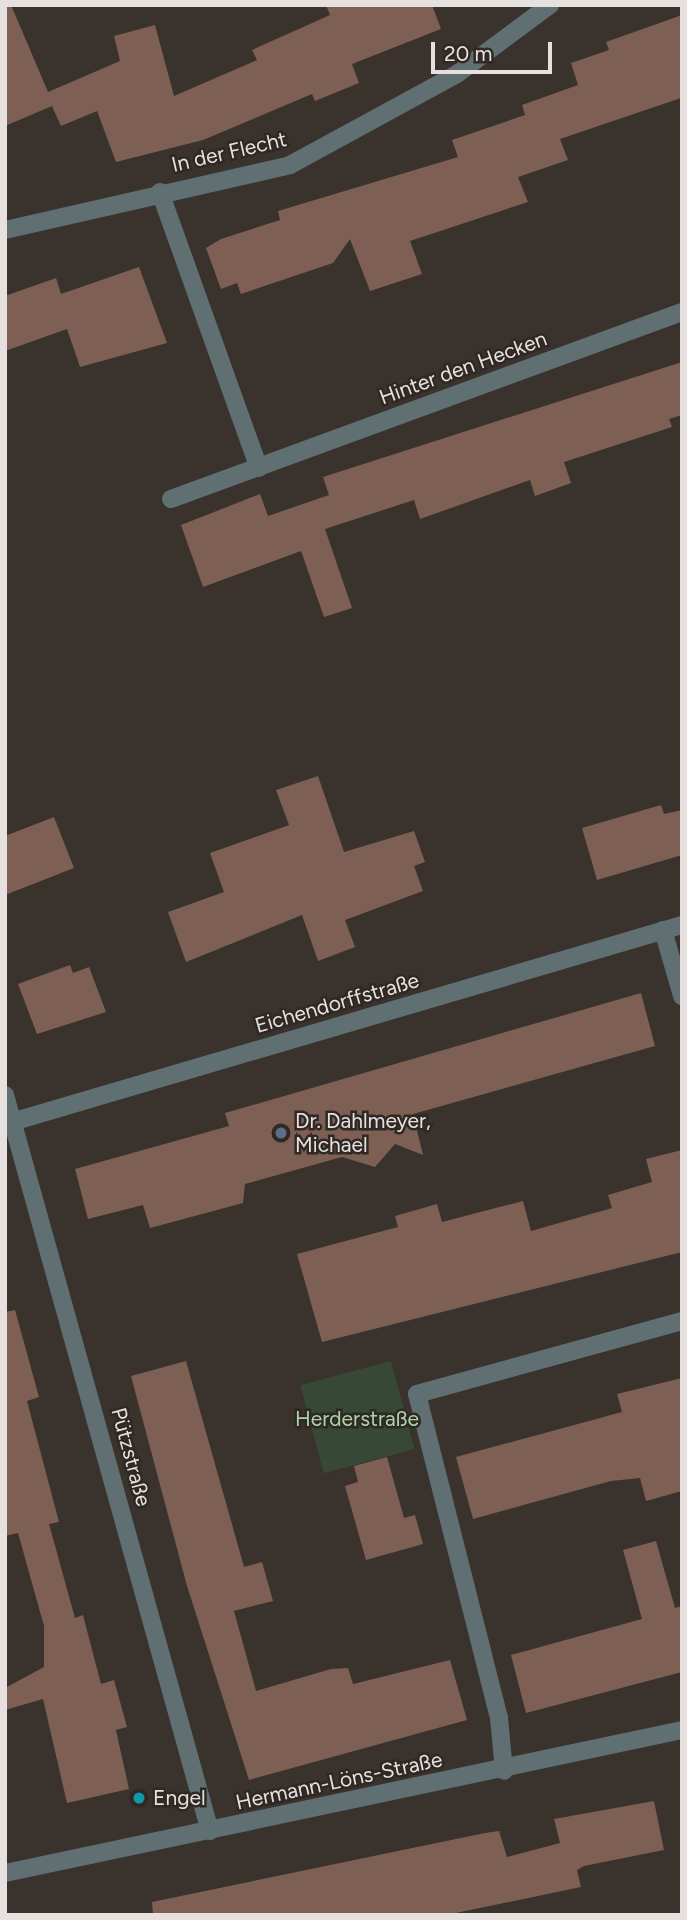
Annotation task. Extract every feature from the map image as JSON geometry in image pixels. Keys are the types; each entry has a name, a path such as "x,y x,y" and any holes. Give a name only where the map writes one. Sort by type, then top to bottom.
{"street":[{"name":"In der Flecht","path":"5,230 160,192 290,165 457,74 550,5"},
{"path":"160,192 259,468"},
{"name":"Hinter den Hecken","path":"171,499 682,312"},
{"name":"Eichendorffstraße","path":"11,1123 682,925"},
{"path":"663,930 682,996"},
{"name":"Pützstraße","path":"5,1095 209,1831"},
{"path":"504,1771 499,1718 417,1394 682,1321"},
{"name":"Hermann-Löns-Straße","path":"5,1873 504,1771 682,1730"}],"green space":[{"name":"Herderstraße","path":"391,1361 415,1449 324,1473 300,1385"}],"building":[{"path":"5,5 11,5 48,92 120,61 114,36 155,25 174,96 257,60 252,50 330,15 326,5 432,5 441,29 352,64 359,83 315,101 312,94 203,140 116,162 97,111 61,126 52,106 5,126"},
{"path":"682,15 681,98 560,139 568,160 518,177 528,202 410,241 422,274 370,291 350,239 333,263 241,294 237,283 221,289 206,248 221,239 280,220 278,211 458,157 452,140 525,115 522,105 578,85 571,63 609,50 606,42"},
{"path":"139,267 167,343 80,367 67,329 5,351 5,296 56,278 61,294"},
{"path":"682,362 682,415 669,419 672,427 564,462 571,483 535,496 530,480 420,519 414,500 325,529 352,608 324,617 301,551 203,587 181,525 260,494 268,516 329,495 323,477"},
{"path":"318,776 344,852 414,831 425,862 414,866 423,891 345,920 355,947 318,961 302,915 186,962 168,912 224,892 210,853 289,825 276,790"},
{"path":"661,805 664,814 682,810 682,855 597,880 582,828"},
{"path":"54,817 74,868 5,895 5,836"},
{"path":"70,965 73,973 89,967 106,1012 37,1034 18,984"},
{"path":"641,993 655,1046 413,1114 423,1155 395,1144 375,1167 342,1157 245,1184 243,1203 150,1228 143,1205 88,1219 75,1169 229,1126 225,1113"},
{"path":"682,1150 682,1252 322,1342 297,1254 398,1227 395,1216 437,1204 442,1222 523,1201 531,1231 612,1208 608,1195 652,1182 646,1159"},
{"path":"15,1310 39,1397 27,1401 59,1522 49,1524 75,1618 83,1615 101,1684 114,1680 127,1727 116,1730 129,1789 67,1803 43,1699 5,1710 5,1688 44,1667 44,1626 18,1533 5,1536 5,1312"},
{"path":"186,1361 244,1567 262,1562 273,1601 234,1611 256,1691 331,1669 348,1668 353,1684 450,1660 467,1720 249,1780 187,1586 131,1376"},
{"path":"682,1378 682,1491 646,1501 640,1478 611,1481 473,1519 456,1457 622,1412 617,1394"},
{"path":"387,1457 404,1518 415,1515 423,1544 366,1560 345,1486 358,1482 354,1466"},
{"path":"656,1541 675,1608 682,1606 682,1672 526,1713 511,1655 642,1619 623,1550"},
{"path":"654,1801 664,1850 584,1866 577,1870 581,1887 446,1915 153,1915 152,1902 485,1833 499,1831 507,1857 560,1843 554,1819"}],"place":[{"name":"Dr. Dahlmeyer, Michael","path":"281,1133"},
{"name":"Engel","path":"139,1798"}]}
